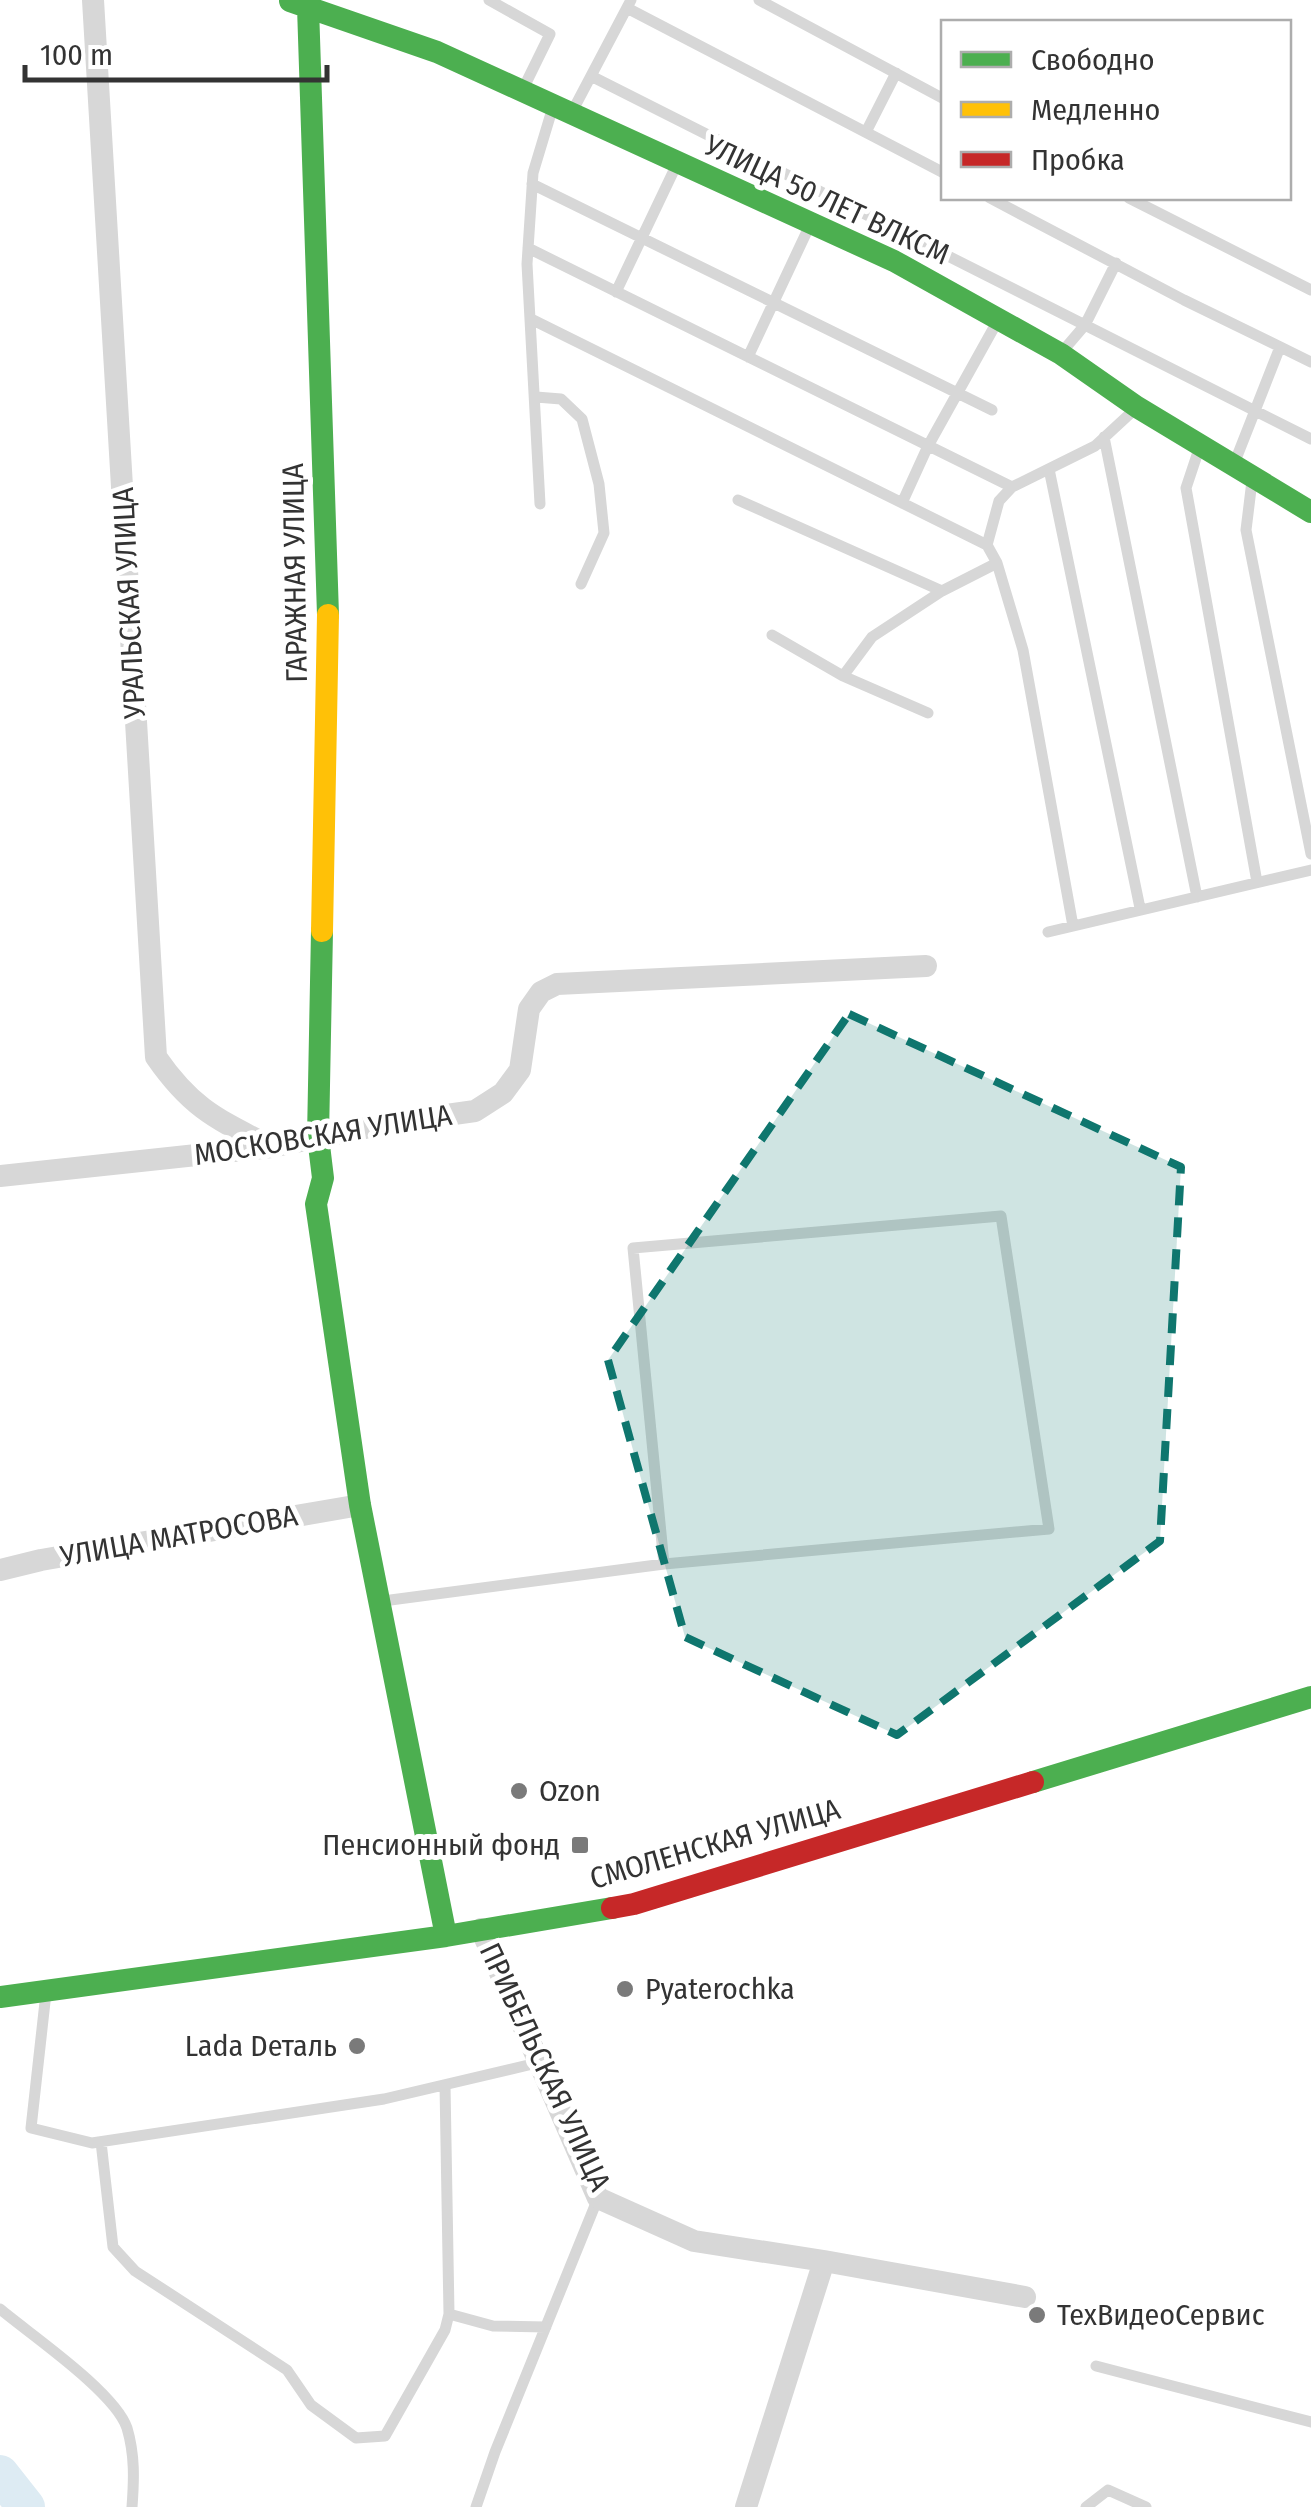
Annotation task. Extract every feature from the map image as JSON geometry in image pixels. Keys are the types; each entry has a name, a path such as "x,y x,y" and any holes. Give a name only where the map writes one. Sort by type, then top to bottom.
{"street":[{"name":"УРАЛЬСКАЯ УЛИЦА","path":"93,0 156,1057 178,1089 208,1114 270,1148"},
{"name":"УЛИЦА 50 ЛЕТ ВЛКСМ","path":"298,4 436,52 894,261 1060,354 1137,407 1311,512"},
{"name":"ГАРАЖНАЯ УЛИЦА","path":"298,4 329,582 318,1138 323,1178 316,1204 360,1505 446,1936"},
{"name":"МОСКОВСКАЯ УЛИЦА","path":"0,1176 270,1148 475,1111 503,1093 520,1070 529,1008 540,992 557,984 926,966"},
{"name":"УЛИЦА МАТРОСОВА","path":"0,1570 360,1505"},
{"name":"СМОЛЕНСКАЯ УЛИЦА","path":"0,1997 446,1936 634,1904 1311,1697"},
{"name":"ПРИБЕЛЬСКАЯ УЛИЦА","path":"481,1929 598,2198 694,2241 1025,2297"},
{"path":"746,2507 824,2262"}],"lane":[{"path":"489,0 550,34 522,91"},
{"path":"758,0 941,97"},
{"path":"540,504 528,248 532,184 562,110 591,76 629,4 941,171"},
{"path":"866,132 896,74"},
{"path":"591,76 1311,439"},
{"path":"616,292 678,162"},
{"path":"532,184 992,410"},
{"path":"994,200 1311,362"},
{"path":"1132,200 1311,290"},
{"path":"748,357 810,223"},
{"path":"528,248 1012,488"},
{"path":"1060,354 1086,325 1116,263"},
{"path":"531,319 986,546 997,563 1023,650 1073,926"},
{"path":"902,503 928,446 999,319"},
{"path":"1280,347 1253,410 1243,471 1246,530 1311,854"},
{"path":"536,397 561,399 582,420 598,484 604,533 581,584"},
{"path":"986,546 999,501 1012,488 1095,446 1137,407"},
{"path":"1104,437 1197,897"},
{"path":"1200,445 1186,488 1257,882"},
{"path":"1049,469 1140,908"},
{"path":"738,500 942,591"},
{"path":"843,676 872,636 942,591 997,563"},
{"path":"772,635 843,676 928,713"},
{"path":"1048,932 1311,870"},
{"path":"379,1602 664,1564 1049,1529 1001,1216 633,1248 664,1564"},
{"path":"47,1990 30,2128 92,2144 384,2098 542,2062"},
{"path":"101,2142 113,2247 135,2271 287,2370 311,2405 356,2438 385,2436 450,2314 445,2085"},
{"path":"476,2507 598,2198"},
{"path":"0,2310 102,2392 126,2424 135,2470 132,2507"},
{"path":"450,2314 494,2326 546,2327"},
{"path":"1096,2366 1311,2422"},
{"path":"1086,2507 1108,2490 1146,2507"}],"highlighted area":[{"path":"849,1014 1181,1167 1160,1541 897,1735 685,1637 608,1360"}],"waterway":[{"path":"0,2474 26,2507"}],"traffic: fast":[{"path":"290,1 437,52 894,261 1061,354 1137,407 1311,512"},
{"path":"308,7 328,615"},
{"path":"322,931 318,1137 323,1178 316,1204 360,1505 446,1936"},
{"path":"1033,1782 1311,1697"},
{"path":"0,1997 446,1936 612,1908"}],"traffic: slow":[{"path":"322,931 328,615"}],"traffic: jam":[{"path":"612,1908 1033,1782"}],"place":[{"name":"Ozon","path":"519,1791"},
{"name":"Пенсионный фонд","path":"580,1845"},
{"name":"Pyaterochka","path":"625,1989"},
{"name":"Lada Dеталь","path":"357,2046"},
{"name":"ТехВидеоСервис","path":"1037,2315"}]}
